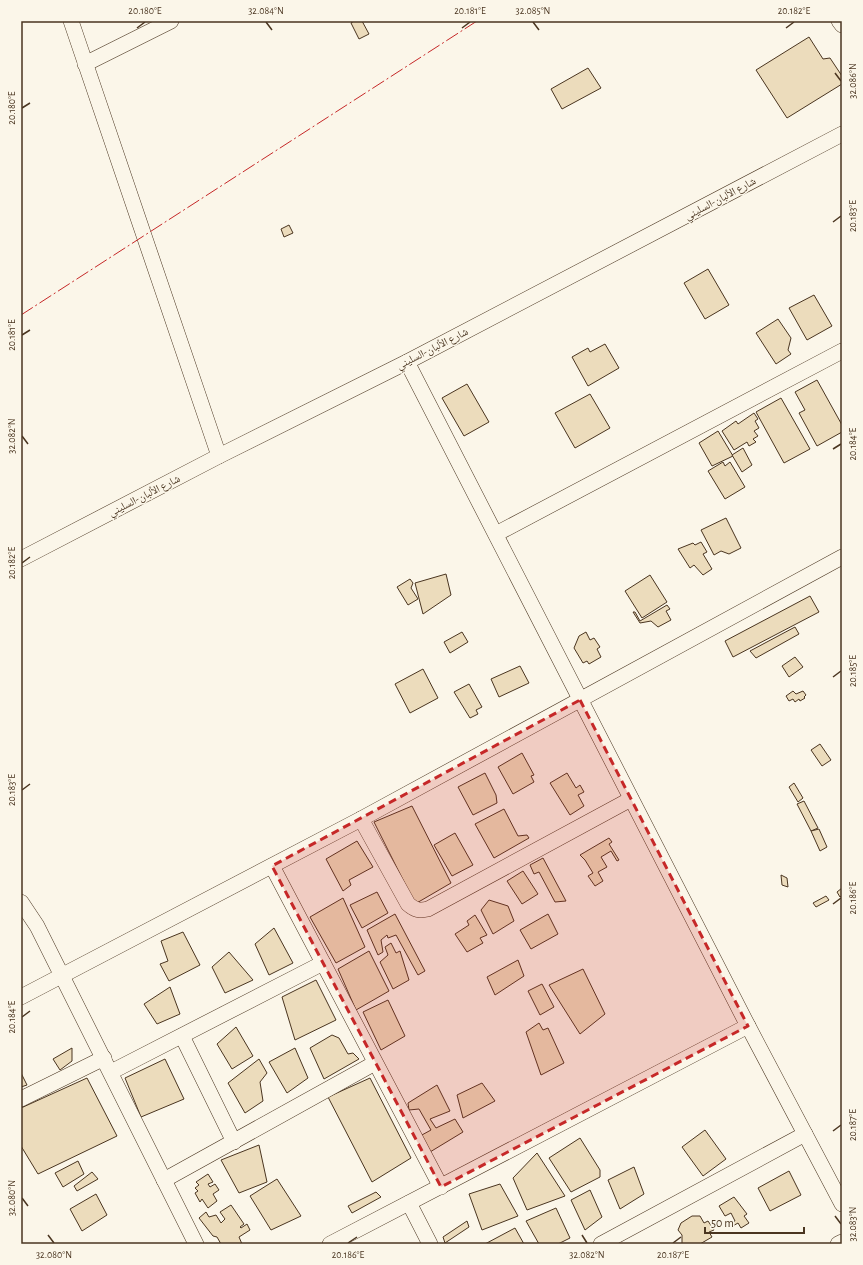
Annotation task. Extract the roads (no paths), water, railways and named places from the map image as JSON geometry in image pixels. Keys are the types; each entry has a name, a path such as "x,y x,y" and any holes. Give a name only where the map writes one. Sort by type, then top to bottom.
{"street":[{"path":"71,21 219,456"},
{"path":"85,64 171,21"},
{"path":"839,21 842,26"},
{"name":"شارع الألبان-السليني","path":"21,559 219,456 407,362 842,134"},
{"path":"496,534 842,351"},
{"path":"407,362 748,1026 842,1204"},
{"path":"21,997 361,819 842,556"},
{"path":"361,819 408,904 414,909 420,910 428,909 631,799"},
{"path":"272,866 441,1187"},
{"path":"21,902 37,926 63,976 196,1244"},
{"path":"111,1072 322,963"},
{"path":"330,1244 748,1026"},
{"path":"182,1036 234,1142"},
{"path":"21,1099 104,1058"},
{"path":"164,1180 375,1063"},
{"path":"601,1244 805,1134"},
{"path":"409,1203 430,1244"},
{"path":"838,1244 842,1242"}]}
